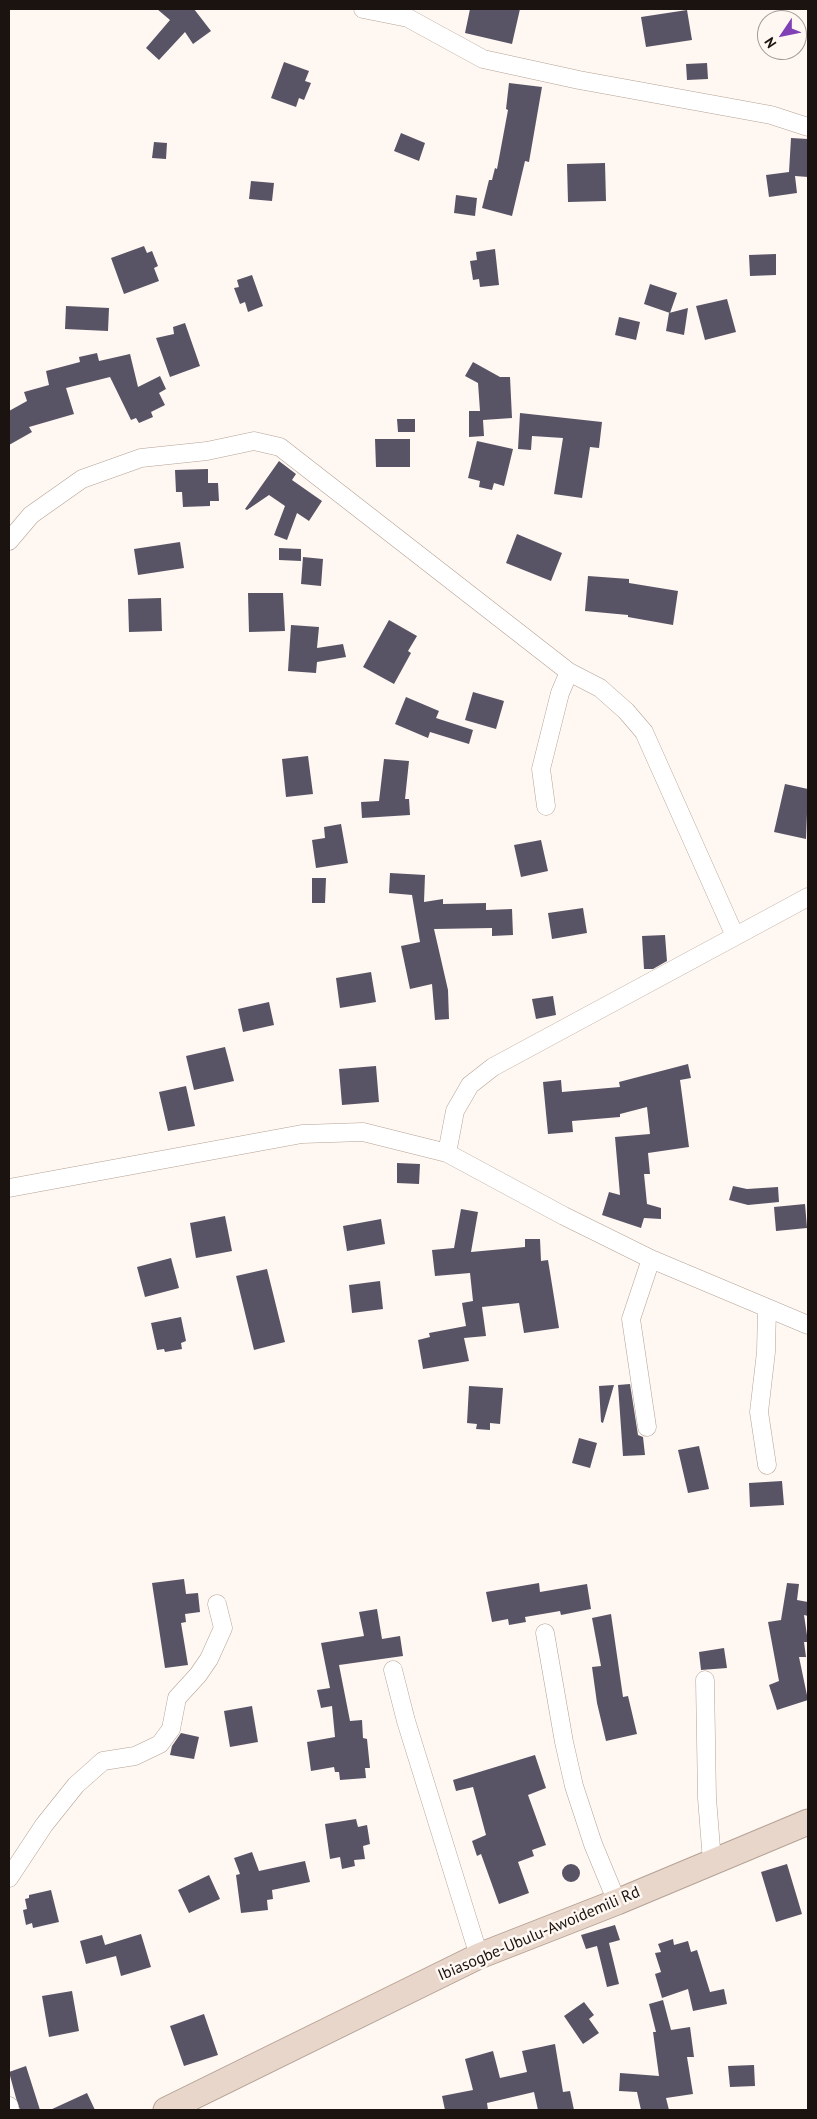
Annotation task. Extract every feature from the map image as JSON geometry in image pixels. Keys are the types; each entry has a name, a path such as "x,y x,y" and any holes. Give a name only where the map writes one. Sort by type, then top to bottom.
{"street":[{"path":"363,9 410,13 483,59 579,80 771,116 808,127"},
{"path":"9,541 31,515 82,480 141,458 207,451 254,441 280,447 569,672 600,688 626,711 644,732 736,936"},
{"path":"546,806 541,769 560,693 569,672"},
{"path":"447,1153 455,1111 470,1086 493,1067 808,897"},
{"path":"9,1188 302,1134 363,1132 447,1153 564,1216 651,1259 808,1325"},
{"path":"647,1427 631,1319 651,1259"},
{"path":"767,1308 766,1352 759,1412 767,1465"},
{"path":"9,1878 44,1825 76,1785 103,1761 135,1756 160,1744 171,1729 177,1698 198,1675 209,1658 223,1628 216,1604"},
{"path":"546,1633 564,1742 574,1786 593,1844 617,1902"},
{"path":"392,1670 479,1956"},
{"path":"705,1680 707,1798 712,1861"},
{"name":"Ibiasogbe-Ubulu-Awoidemili Rd","path":"166,2110 479,1956 617,1902 808,1822"},
{"path":"9,2106 10,2110"}],"building":[{"path":"157,9 194,9 211,31 193,44 185,32 159,60 146,48 170,20"},
{"path":"470,9 520,9 512,44 465,33"},
{"path":"687,10 692,40 646,47 641,17"},
{"path":"284,62 309,71 305,81 311,83 304,100 299,98 296,107 271,98"},
{"path":"707,63 708,79 687,80 686,64"},
{"path":"509,83 542,87 529,162 525,161 512,216 482,208 489,180 492,180 495,168 497,169 508,110 506,109"},
{"path":"401,133 425,143 419,161 394,151"},
{"path":"791,138 808,139 808,177 795,176 797,193 769,197 766,175 789,172"},
{"path":"154,142 167,143 166,159 152,158"},
{"path":"605,163 606,201 568,202 567,164"},
{"path":"251,181 274,183 272,201 249,199"},
{"path":"456,195 477,198 475,216 454,213"},
{"path":"144,246 147,253 152,251 158,266 154,268 159,281 124,294 111,258"},
{"path":"495,249 499,285 480,287 479,279 473,280 470,261 477,260 476,252"},
{"path":"776,254 776,275 750,276 749,255"},
{"path":"252,275 263,306 248,312 245,302 240,304 234,288 239,287 237,280"},
{"path":"650,284 677,293 670,313 644,304"},
{"path":"727,299 736,332 705,340 696,306"},
{"path":"66,306 109,308 108,331 65,329"},
{"path":"688,308 684,335 666,331 669,313"},
{"path":"619,317 640,322 636,340 615,335"},
{"path":"185,323 200,366 170,377 156,338 174,334 173,327"},
{"path":"97,353 99,361 130,354 138,387 160,376 166,389 159,393 165,405 151,412 153,417 139,423 136,418 131,420 110,377 66,388 74,414 29,427 32,432 9,445 9,411 27,401 24,392 49,385 46,371 80,362 79,357"},
{"path":"473,362 500,377 510,377 512,418 483,420 484,436 469,437 469,411 480,411 478,383 465,376"},
{"path":"520,413 602,422 599,448 590,447 582,498 554,494 563,438 532,436 531,450 518,449"},
{"path":"397,419 415,419 415,432 398,432"},
{"path":"375,439 410,439 410,467 376,467"},
{"path":"477,441 513,449 504,486 494,483 492,490 479,487 480,481 468,478"},
{"path":"279,461 296,474 292,480 322,501 309,521 297,513 287,540 274,535 285,506 269,495 247,510 245,509"},
{"path":"208,469 208,483 218,483 219,501 210,501 210,506 183,507 182,492 176,492 175,470"},
{"path":"517,534 562,553 551,581 506,563"},
{"path":"180,542 184,568 138,575 134,549"},
{"path":"279,548 301,549 301,561 279,560"},
{"path":"303,557 323,559 321,586 301,584"},
{"path":"588,576 629,579 629,583 678,591 673,625 628,617 628,615 585,611"},
{"path":"248,593 283,593 285,631 249,632"},
{"path":"161,598 162,631 129,632 128,599"},
{"path":"389,620 417,636 408,651 411,653 394,684 363,667"},
{"path":"291,625 319,627 317,648 343,644 346,657 317,662 316,673 288,671"},
{"path":"473,692 504,701 496,729 465,720"},
{"path":"406,697 439,711 436,718 473,730 469,744 430,732 428,738 395,724"},
{"path":"308,756 313,794 286,797 282,759"},
{"path":"384,759 409,761 405,799 409,799 410,815 362,818 361,802 379,801"},
{"path":"785,784 808,789 806,839 774,832"},
{"path":"341,824 348,863 316,868 312,840 325,838 324,827"},
{"path":"541,840 548,871 521,877 514,845"},
{"path":"390,873 425,875 424,902 443,899 443,904 486,903 486,910 512,909 513,935 492,936 492,928 434,929 448,990 449,1019 435,1020 432,984 410,989 401,946 420,942 412,895 389,893"},
{"path":"312,878 326,878 325,903 312,903"},
{"path":"583,908 587,933 552,939 548,913"},
{"path":"665,935 667,961 653,969 644,969 642,936"},
{"path":"371,972 376,1002 340,1008 336,978"},
{"path":"553,996 556,1015 536,1019 532,999"},
{"path":"269,1002 274,1025 243,1032 238,1009"},
{"path":"225,1047 234,1081 194,1090 186,1056"},
{"path":"688,1064 691,1078 680,1080 689,1147 648,1153 650,1174 644,1174 647,1204 661,1208 661,1219 644,1218 641,1228 602,1215 609,1192 620,1195 615,1137 650,1134 647,1107 620,1114 620,1117 572,1121 573,1132 548,1134 543,1082 561,1080 562,1092 620,1087 619,1082"},
{"path":"376,1066 379,1102 342,1105 339,1069"},
{"path":"186,1086 195,1126 168,1131 159,1092"},
{"path":"397,1163 420,1164 419,1184 397,1183"},
{"path":"733,1186 747,1189 778,1187 779,1202 748,1205 729,1200"},
{"path":"805,1204 807,1228 776,1231 774,1207"},
{"path":"461,1209 478,1212 471,1252 525,1247 525,1239 540,1239 541,1261 548,1260 559,1328 524,1333 519,1303 482,1307 486,1336 464,1338 469,1361 423,1369 418,1340 430,1337 429,1333 466,1326 462,1303 473,1301 470,1273 435,1276 432,1250 454,1248"},
{"path":"225,1216 232,1251 196,1258 190,1223"},
{"path":"381,1219 385,1244 347,1251 343,1226"},
{"path":"171,1258 179,1288 145,1297 137,1267"},
{"path":"267,1269 285,1342 254,1350 236,1276"},
{"path":"380,1281 383,1309 352,1313 349,1285"},
{"path":"181,1317 186,1341 181,1343 182,1349 165,1352 164,1349 157,1350 151,1323"},
{"path":"630,1384 638,1435 643,1437 645,1455 623,1456 618,1385"},
{"path":"614,1385 603,1423 601,1422 599,1386"},
{"path":"469,1386 503,1388 500,1424 490,1423 490,1430 476,1429 477,1424 467,1423"},
{"path":"579,1438 597,1443 590,1468 572,1463"},
{"path":"699,1446 709,1489 688,1493 678,1450"},
{"path":"782,1481 784,1505 750,1507 749,1483"},
{"path":"184,1579 186,1594 198,1593 200,1612 185,1614 186,1622 181,1623 188,1665 165,1668 152,1583"},
{"path":"539,1583 540,1592 587,1584 591,1609 561,1615 560,1611 525,1617 526,1622 509,1625 508,1619 492,1622 486,1592"},
{"path":"787,1583 799,1584 797,1600 808,1602 808,1616 804,1615 808,1642 804,1642 806,1657 799,1657 808,1700 777,1710 769,1685 779,1681 768,1622 781,1620"},
{"path":"377,1609 382,1639 400,1636 403,1656 339,1665 350,1721 362,1720 363,1738 367,1739 370,1768 365,1768 366,1778 340,1780 339,1772 335,1772 334,1767 311,1771 307,1742 335,1737 332,1706 321,1708 317,1690 330,1688 321,1643 364,1636 359,1612"},
{"path":"611,1614 623,1697 628,1696 637,1734 606,1741 597,1703 592,1667 601,1666 592,1618"},
{"path":"724,1648 727,1668 701,1670 699,1652"},
{"path":"252,1706 258,1742 230,1747 224,1711"},
{"path":"181,1733 199,1737 194,1759 170,1755 172,1746"},
{"path":"535,1755 546,1788 528,1795 546,1845 532,1850 534,1856 518,1862 529,1893 499,1904 481,1854 477,1856 472,1841 486,1835 473,1787 456,1791 453,1780"},
{"path":"356,1819 358,1827 367,1825 370,1844 363,1846 365,1859 354,1860 355,1866 342,1869 340,1857 330,1859 325,1824"},
{"path":"252,1852 259,1871 305,1861 310,1882 272,1890 273,1899 267,1900 268,1910 241,1913 236,1875 240,1874 234,1858"},
{"path":"571,1864 577,1867 580,1873 577,1879 571,1882 565,1879 562,1873 565,1867"},
{"path":"787,1864 802,1914 776,1922 761,1872"},
{"path":"209,1875 220,1899 189,1913 178,1890"},
{"path":"51,1890 59,1922 33,1928 32,1923 26,1925 23,1910 27,1909 25,1899 29,1898 29,1895"},
{"path":"615,1925 620,1940 609,1943 619,1984 607,1987 597,1946 586,1949 581,1935"},
{"path":"141,1934 151,1967 121,1976 116,1956 86,1964 80,1941 102,1935 105,1945"},
{"path":"673,1939 674,1945 688,1941 691,1952 697,1950 710,1992 724,1989 727,2004 693,2011 688,1989 662,1998 655,1974 661,1972 655,1953 661,1952 658,1944"},
{"path":"72,1991 79,2031 49,2037 42,1996"},
{"path":"663,2000 671,2030 690,2027 694,2057 687,2057 693,2094 666,2098 669,2110 641,2110 637,2092 619,2091 620,2073 659,2076 653,2032 656,2032 649,2004"},
{"path":"584,2002 594,2015 589,2019 599,2033 583,2044 564,2016"},
{"path":"204,2014 218,2055 184,2066 170,2026"},
{"path":"555,2044 563,2092 570,2091 574,2110 538,2110 534,2092 487,2103 488,2110 445,2110 442,2096 473,2090 465,2059 493,2051 500,2078 527,2072 522,2051"},
{"path":"754,2065 755,2086 730,2087 728,2066"},
{"path":"26,2066 40,2110 20,2110 16,2098 9,2072"},
{"path":"87,2093 95,2110 50,2110"}]}
